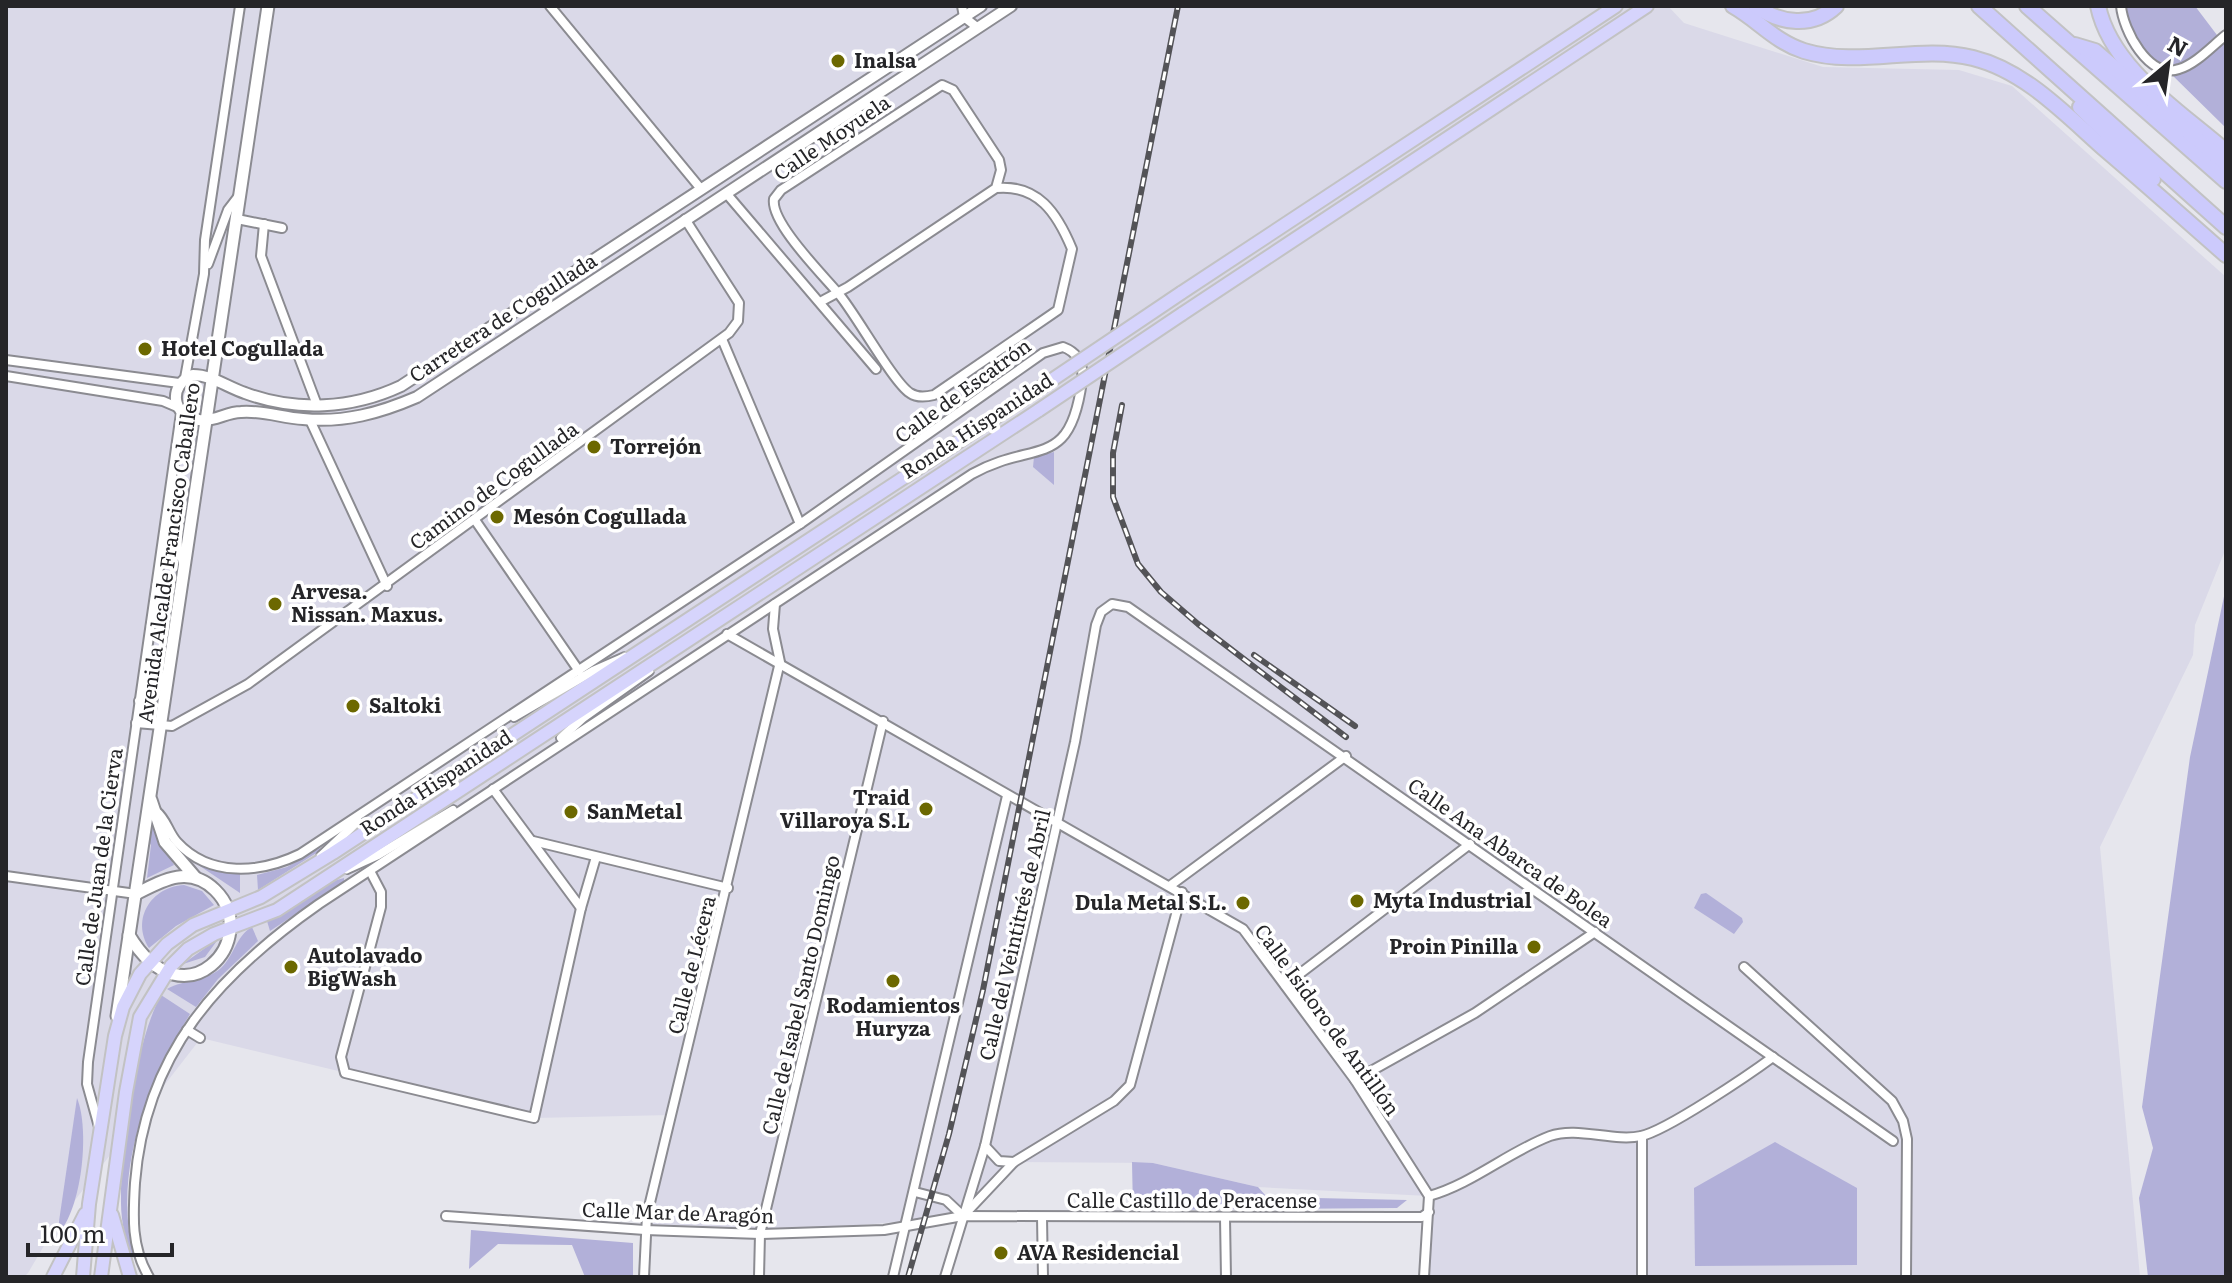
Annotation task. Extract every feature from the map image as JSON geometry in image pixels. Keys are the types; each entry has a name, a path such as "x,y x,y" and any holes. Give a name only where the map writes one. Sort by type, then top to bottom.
{"highway":[{"name":"Ronda Hispanidad","path":"83,1277 89,1204 115,1036 123,1007 149,963 185,930 227,909 261,897 316,862 1616,6"},
{"name":"Ronda Hispanidad","path":"101,1277 133,1044 140,1017 165,974 188,949 230,927 277,910 328,878 1647,6"},
{"path":"1733,6 1785,43 1821,56 1865,59 1952,55 1971,57 2008,71 2053,104 2226,252"},
{"path":"1756,6 1776,18 1802,21 1822,17 1836,6"},
{"path":"1979,6 2226,227"},
{"path":"2027,6 2226,181"},
{"path":"2098,6 2109,38 2127,63 2226,152"},
{"path":"2070,44 2095,51 2226,164"},
{"path":"2046,67 2094,124 2226,252"},
{"path":"53,1277 89,1204"},
{"path":"110,1207 130,1277"}],"main road":[{"name":"Avenida Alcalde Francisco Caballero","path":"136,894 268,6"},
{"name":"Avenida Alcalde Francisco Caballero","path":"151,798 169,850 196,877"},
{"path":"129,935 149,963 165,974 190,975 212,964 227,943 230,927 227,909 213,889 196,877 169,877 136,894"},
{"name":"Ronda Hispanidad","path":"115,1036 136,894"}],"street":[{"path":"204,274 205,240 240,6"},
{"path":"550,6 701,189"},
{"name":"Carretera de Cogullada","path":"182,381 198,375 213,378 256,397 317,405 368,399 411,381 963,11 981,6"},
{"name":"Carretera de Cogullada","path":"179,410 208,421 239,412 310,420 367,415 417,397 1011,6"},
{"path":"2121,6 2124,25 2133,40 2153,63 2168,71 2183,68 2226,35"},
{"path":"963,11 978,28"},
{"name":"Calle Moyuela","path":"946,85 953,90 999,160 1001,170 996,188 1013,186 1039,196 1069,242 1072,256 1060,305 1053,315 934,395 918,396 903,387 838,293 774,211 777,194 946,85"},
{"path":"820,302 996,188"},
{"path":"179,410 175,395 182,381 204,274 228,210 241,193"},
{"path":"726,193 876,369"},
{"path":"237,219 282,228"},
{"name":"Camino de Cogullada","path":"162,727 172,726 248,684 387,586 722,339 738,321 739,303 685,219"},
{"path":"264,224 261,256 317,405"},
{"path":"722,339 800,524"},
{"name":"Calle de Escatrón","path":"149,1277 135,1243 136,1171 158,1089 187,1030 228,976 264,943 473,801 972,474 999,461 1044,451 1060,443 1076,416 1083,372 1080,360 1063,347 1043,353 800,524 292,858 246,869 221,867 191,853 175,839 165,819 156,811"},
{"path":"6,360 182,381"},
{"path":"6,376 163,401 179,410"},
{"name":"Calle de Juan de la Cierva","path":"101,1136 87,1084 88,1062 174,468 179,410"},
{"path":"310,420 387,586"},
{"path":"174,468 178,548 185,569"},
{"path":"475,520 579,671"},
{"name":"Calle Ana Abarca de Bolea","path":"1106,607 1118,603 1128,607 1346,756 1893,1141"},
{"path":"775,604 773,629 780,662"},
{"name":"Calle del Veintitrés de Abril","path":"945,1277 985,1146 1057,821 1096,625 1106,607"},
{"name":"Calle Isidoro de Antillón","path":"727,634 883,721 1007,796 1171,885 1243,929 1355,1080 1429,1196"},
{"name":"Ronda Hispanidad","path":"499,723 526,713 608,663 637,653"},
{"name":"Calle de Escatrón","path":"543,755 583,718 640,679 664,657"},
{"path":"139,701 153,696 171,660"},
{"name":"Calle de Lécera","path":"644,1277 645,1230 780,662"},
{"name":"Calle de Isabel Santo Domingo","path":"759,1277 760,1234 883,721"},
{"path":"136,723 162,727"},
{"path":"1171,885 1346,756"},
{"path":"493,789 581,908"},
{"name":"Calle del Veintitrés de Abril","path":"893,1277 1007,796"},
{"name":"Ronda Hispanidad","path":"328,878 378,855 438,816 473,801"},
{"name":"Calle de Escatrón","path":"316,862 366,811"},
{"path":"533,841 728,888"},
{"path":"1285,985 1470,844"},
{"path":"370,871 381,892 381,907 341,1057 345,1073 534,1118 581,908 596,857"},
{"path":"6,876 136,894"},
{"path":"99,890 110,908"},
{"path":"908,1223 941,1223 963,1216 1014,1162 1114,1101 1130,1085 1182,892"},
{"path":"1355,1080 1475,1013 1595,932"},
{"path":"1744,967 1892,1101 1903,1121 1907,1139 1906,1277"},
{"path":"187,1030 200,1038"},
{"path":"1424,1277 1429,1196 1452,1188 1506,1156 1554,1134 1642,1136 1712,1098 1773,1057"},
{"path":"1642,1136 1642,1277"},
{"path":"985,1146 999,1161 1014,1162"},
{"path":"915,1192 946,1200 963,1216"},
{"name":"Calle Mar de Aragón","path":"446,1216 645,1230 760,1234 884,1230 908,1223"},
{"name":"Calle Castillo de Peracense","path":"963,1216 1427,1217"},
{"path":"1042,1217 1043,1277"},
{"path":"1225,1218 1226,1277"}],"shaded area":[{"path":"6,6 1668,6 1684,23 1823,67 1959,70 2012,86 2226,277 2226,548 2195,625 2193,655 2100,847 2140,1277 1424,1277 1428,1196 1258,1187 1153,1163 1014,1162 963,1216 760,1234 645,1230 671,1115 534,1118 201,1038 58,1222 28,1273 24,1277 6,1277"},
{"path":"2121,6 2195,6 2220,39 2226,35 2226,128 2168,71 2142,52"},
{"path":"1054,452 1054,485 1033,467 1034,457"},
{"path":"2226,587 2226,1277 2148,1277 2139,1198 2153,1148 2142,1107 2190,757"},
{"path":"151,824 174,865 147,878 151,845 147,839"},
{"path":"320,848 258,890 257,875 287,867"},
{"path":"182,854 210,868 240,874 240,893"},
{"path":"344,878 344,882 270,931 267,921 330,882"},
{"path":"184,885 202,891 214,905 176,926 149,948 142,926 147,906 162,892"},
{"path":"1706,893 1742,918 1743,922 1734,934 1694,908 1701,894"},
{"path":"252,927 258,941 218,979 196,1007 167,989 215,973"},
{"path":"219,938 205,957 183,964"},
{"path":"161,995 190,1014 160,1070 138,1131 127,1194 128,1225 134,1257 130,1258 121,1203 123,1154 137,1067"},
{"path":"77,1098 83,1129 81,1169 72,1208 57,1235"},
{"path":"1775,1142 1857,1188 1857,1265 1695,1266 1694,1188"},
{"path":"1132,1162 1153,1163 1258,1187 1267,1197 1407,1200 1397,1208 1133,1210"},
{"path":"471,1230 633,1243 633,1277 585,1277 572,1245 498,1244 469,1269"}],"railway":[{"path":"908,1277 949,1134 983,990 1178,6"},
{"path":"1122,405 1113,453 1113,497 1138,564 1161,592 1198,624 1346,737"},
{"path":"1254,655 1355,726"}],"place":[{"name":"Inalsa","path":"838,61"},
{"name":"Hotel Cogullada","path":"145,349"},
{"name":"Torrejón","path":"594,447"},
{"name":"Mesón Cogullada","path":"497,517"},
{"name":"Arvesa. Nissan. Maxus.","path":"275,604"},
{"name":"Saltoki","path":"353,706"},
{"name":"Traid Villaroya S.L","path":"926,809"},
{"name":"SanMetal","path":"571,812"},
{"name":"Myta Industrial","path":"1357,901"},
{"name":"Dula Metal S.L.","path":"1243,903"},
{"name":"Proin Pinilla","path":"1534,947"},
{"name":"Autolavado BigWash","path":"291,967"},
{"name":"Rodamientos Huryza","path":"893,981"},
{"name":"AVA Residencial","path":"1001,1253"}]}
